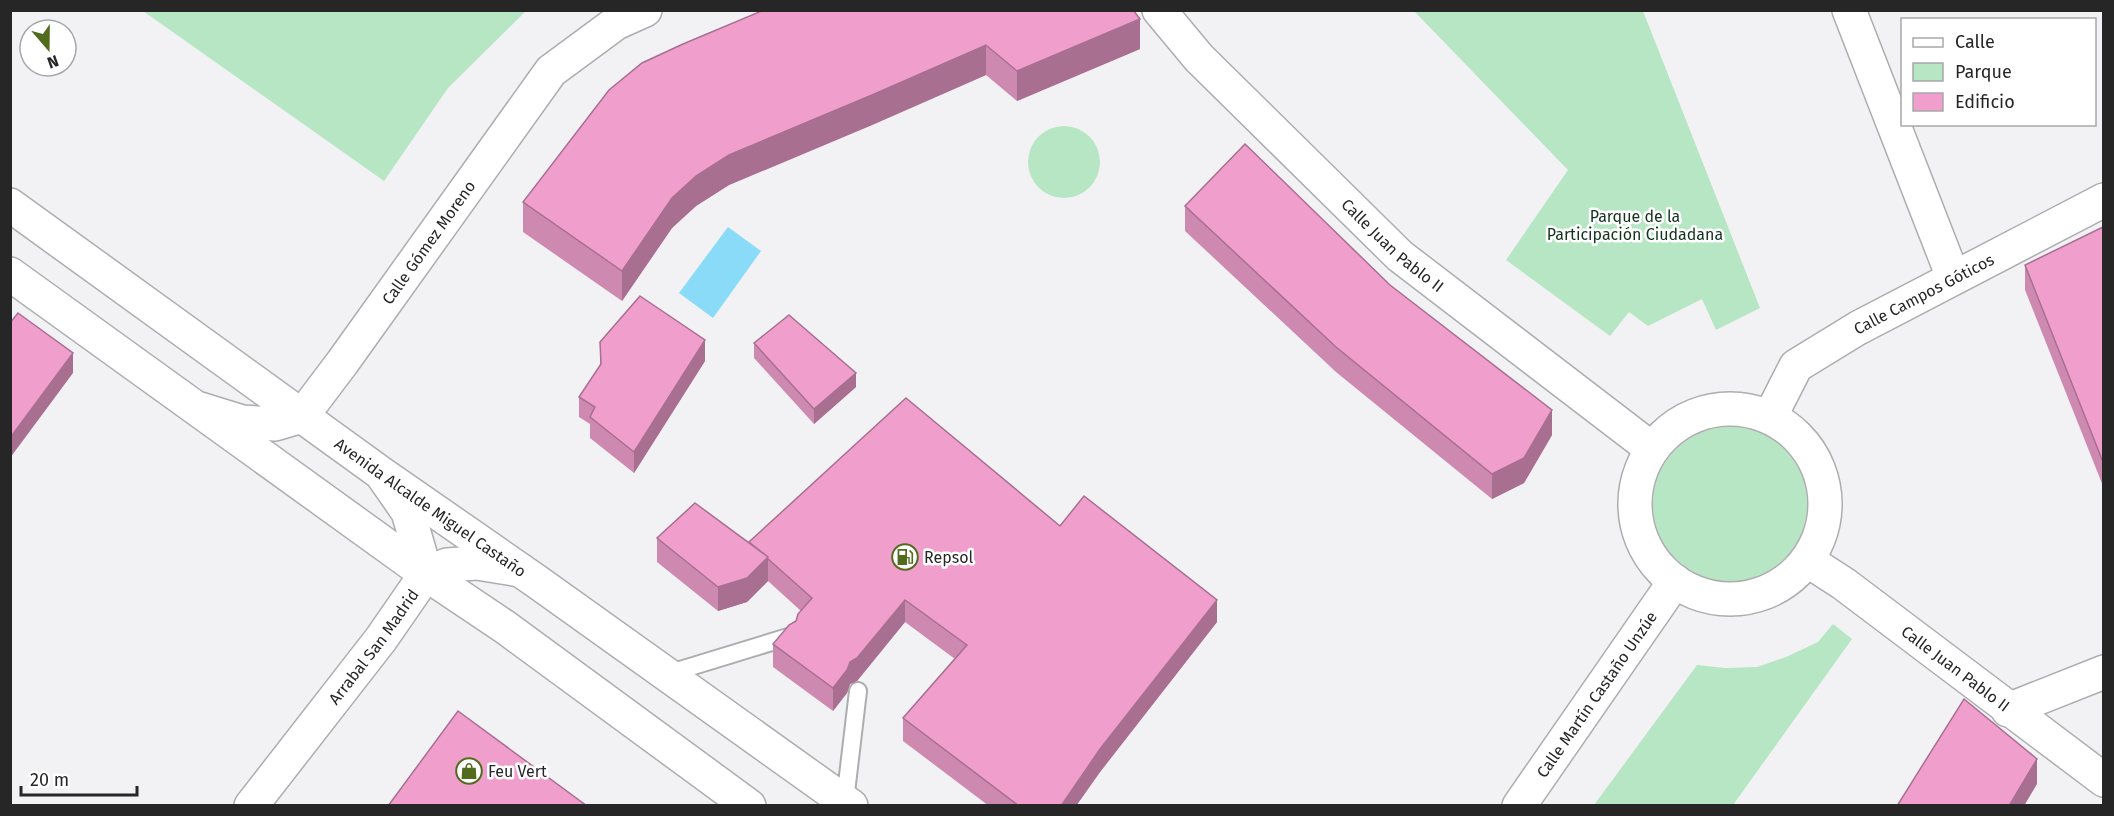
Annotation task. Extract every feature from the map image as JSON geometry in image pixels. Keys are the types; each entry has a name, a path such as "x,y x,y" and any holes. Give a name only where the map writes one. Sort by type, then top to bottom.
{"street":[{"name":"Calle Gómez Moreno","path":"302,416 550,70 616,23 645,10"},
{"name":"Calle Juan Pablo II","path":"1159,10 1199,58 1400,256 1652,449"},
{"path":"1849,10 1953,277"},
{"name":"Calle Campos Góticos","path":"1770,417 1796,366 1858,328 2103,200"},
{"name":"Avenida Alcalde Miguel Castaño","path":"10,205 382,474 848,803"},
{"path":"10,274 426,574 514,634 749,806"},
{"path":"196,408 242,422 275,424 302,416"},
{"path":"1719,409 1745,410 1770,417 1794,432 1812,454 1823,480 1826,507 1820,536 1807,560 1790,578 1769,590 1746,597 1721,598 1697,593 1675,581 1657,565 1643,544 1636,520 1635,495 1640,471 1652,449 1670,429 1693,416 1719,409"},
{"name":"Arrabal San Madrid","path":"251,806 381,639 426,574 408,512 382,474"},
{"name":"Calle Juan Pablo II","path":"1807,560 1844,584 2103,780"},
{"path":"426,574 447,565 477,563 520,570"},
{"name":"Calle Martín Castaño Unzúe","path":"1519,806 1675,581"},
{"path":"2008,710 2103,672"}],"lane":[{"path":"667,674 788,637"},
{"path":"848,803 858,691"}],"green space":[{"path":"526,10 448,88 384,181 143,11"},
{"name":"Parque de la Participación Ciudadana","path":"1414,11 1643,11 1760,308 1716,330 1702,299 1648,326 1629,312 1610,336 1506,260 1568,170"},
{"path":"1064,126 1084,132 1094,142 1100,162 1094,182 1084,192 1064,198 1044,192 1034,182 1028,162 1034,142 1044,132"},
{"path":"1730,427 1760,432 1785,449 1802,474 1807,504 1802,534 1785,559 1760,576 1730,581 1700,576 1675,559 1658,534 1653,504 1658,474 1675,449 1700,432"},
{"path":"1833,624 1852,639 1733,805 1594,805 1697,665 1725,668 1757,667 1818,642"}],"water":[{"path":"728,227 761,251 713,318 679,293"}],"building":[{"path":"764,10 1133,10 1140,19 1017,71 986,45 729,155 696,176 672,198 622,271 523,202 609,90 642,63"},
{"path":"1245,144 1390,285 1552,410 1524,458 1492,474 1336,347 1185,206"},
{"path":"2103,227 2103,462 2025,265"},
{"path":"640,296 705,340 634,452 590,417 595,407 579,397 601,364 600,342"},
{"path":"18,313 73,353 10,438 10,323"},
{"path":"789,315 856,373 814,409 754,343"},
{"path":"906,398 1060,526 1084,496 1217,600 1100,749 1061,806 1019,806 903,718 967,645 905,600 857,658 850,662 847,670 833,688 773,644 789,625 796,621 798,614 812,598 749,542"},
{"path":"695,503 768,557 747,578 718,587 657,538"},
{"path":"1964,699 2037,759 2009,806 1897,806"},
{"path":"458,711 587,806 388,806"}],"place":[{"name":"Repsol","path":"905,557"},
{"name":"Feu Vert","path":"469,771"}]}
